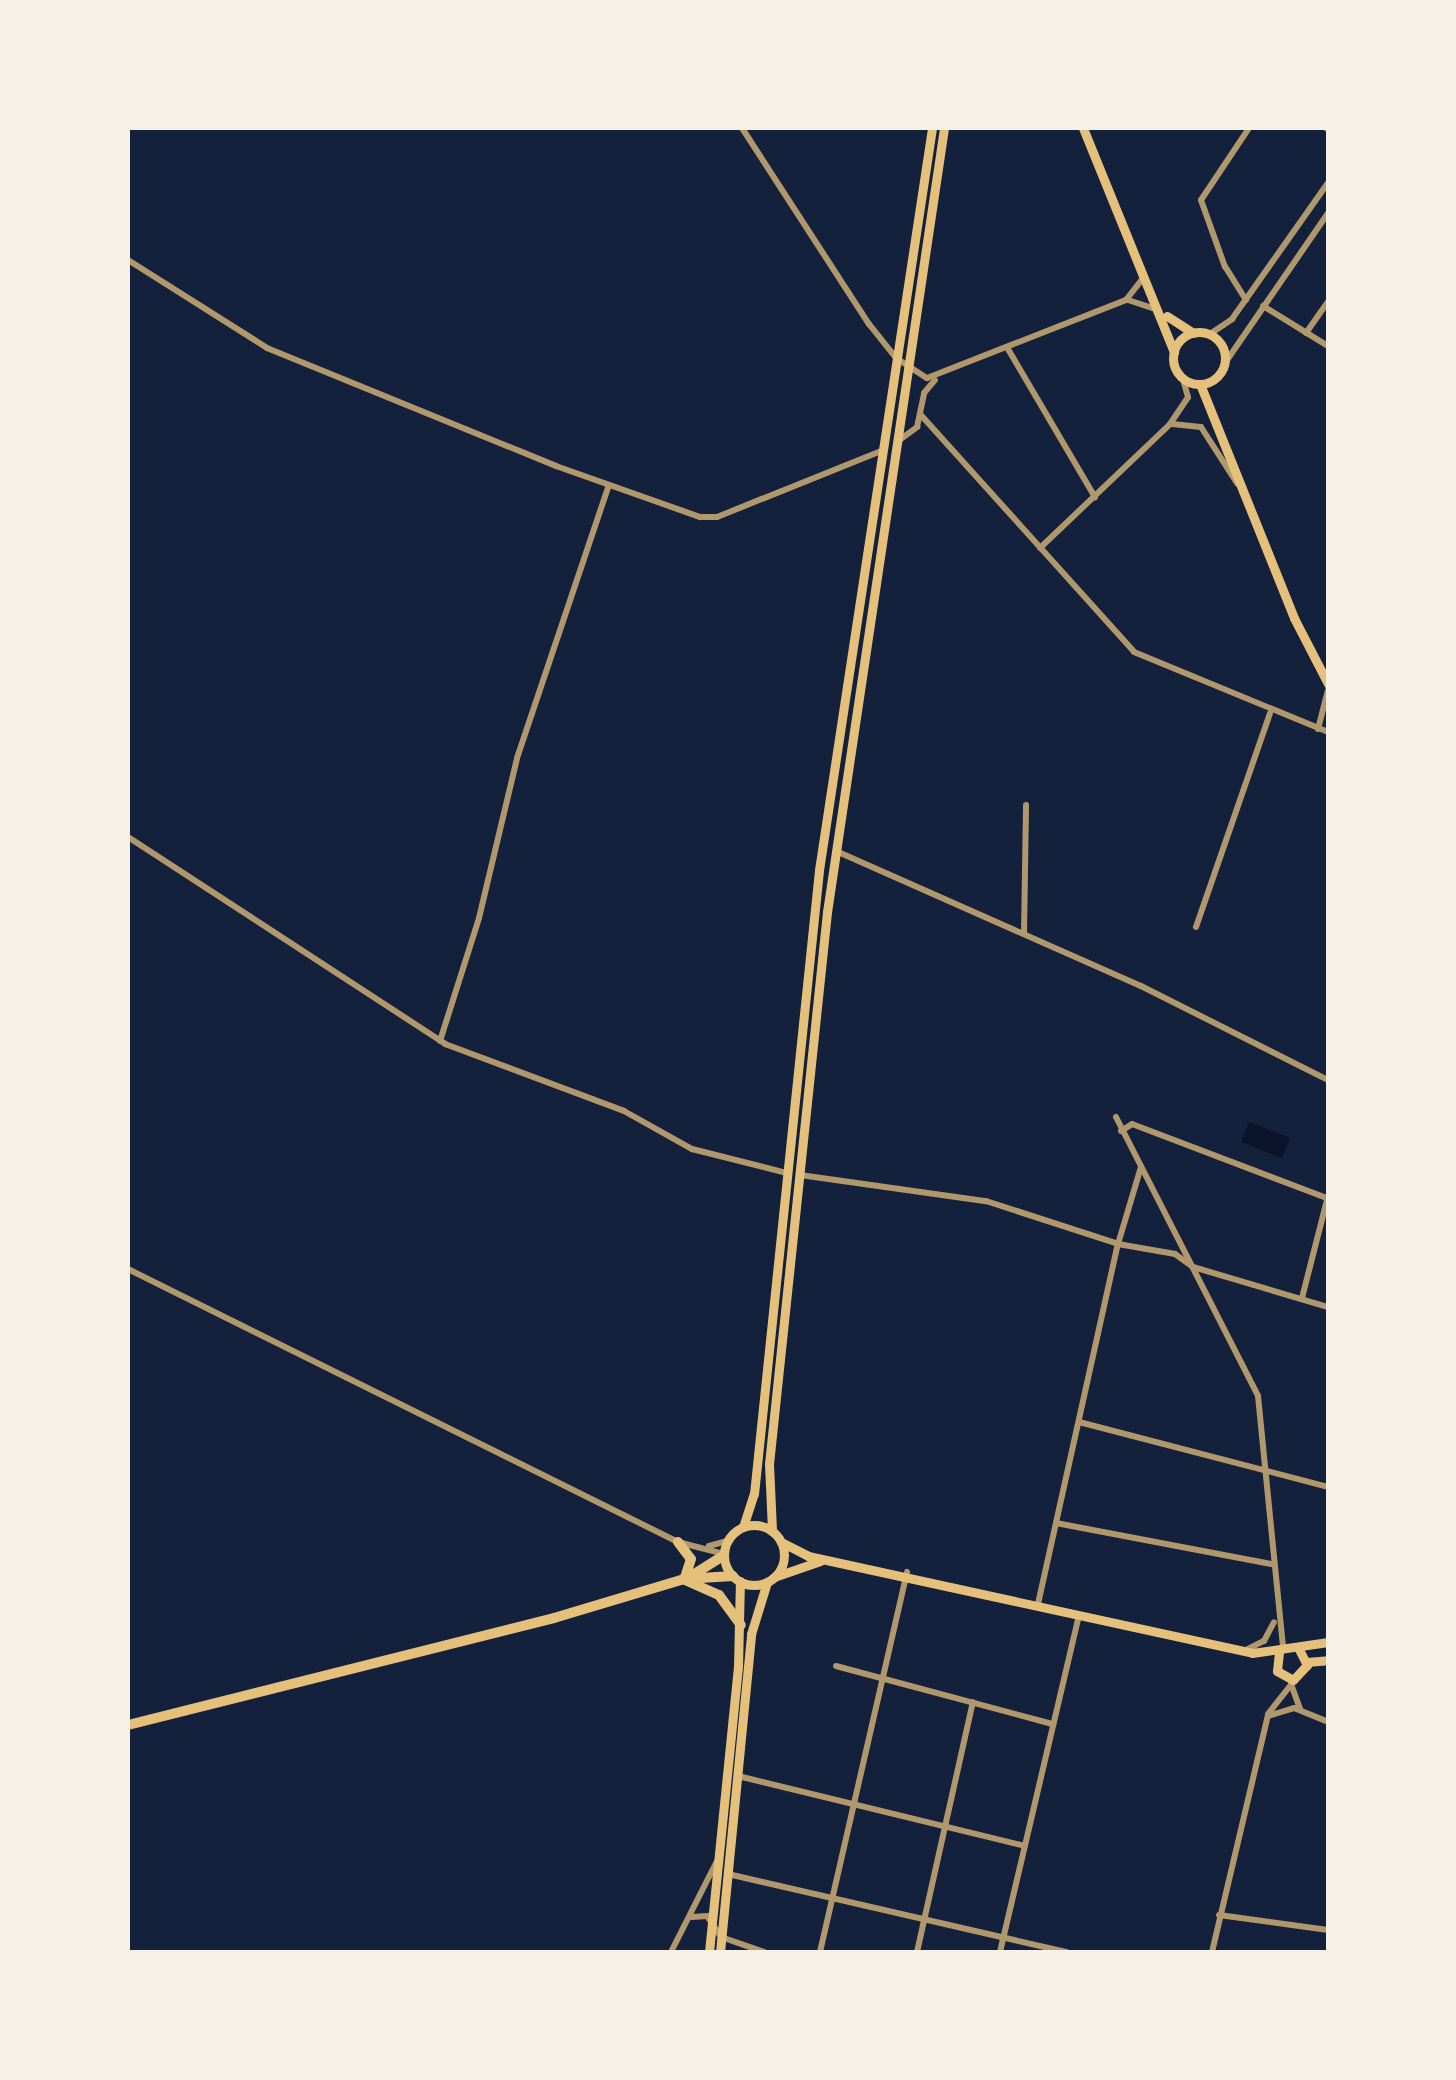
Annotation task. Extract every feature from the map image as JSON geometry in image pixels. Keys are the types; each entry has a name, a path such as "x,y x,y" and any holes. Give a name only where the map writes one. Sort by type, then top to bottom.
{"highway":[{"path":"678,1542 691,1558 684,1579"},
{"path":"128,1725 554,1618 684,1579 724,1555"},
{"path":"684,1579 736,1579"},
{"path":"684,1579 719,1596 741,1625"}],"main road":[{"path":"932,128 818,870 763,1464 772,1530 782,1542 828,1560 907,1572 1248,1652 1299,1649 1328,1642"},
{"path":"709,1952 741,1625 736,1579 724,1555 727,1542 743,1526 763,1464 835,850 944,128"},
{"path":"1083,128 1162,310 1183,379 1200,384 1218,377 1225,362 1210,334 1193,333 1162,310"},
{"path":"1174,352 1193,333"},
{"path":"1200,384 1328,687"},
{"path":"743,1526 772,1530"},
{"path":"720,1952 755,1610 784,1559 782,1542"},
{"path":"736,1579 770,1580 828,1560"},
{"path":"1299,1649 1307,1662"},
{"path":"1275,1667 1281,1650"},
{"path":"1248,1652 1291,1681 1307,1662 1328,1660"}],"street":[{"path":"742,128 896,358 935,380"},
{"path":"1246,300 1224,267 1201,200 1249,128"},
{"path":"1210,334 1246,300 1328,182"},
{"path":"1225,362 1328,213"},
{"path":"128,260 266,348 608,486 710,518 881,452"},
{"path":"897,442 913,433 924,393 935,380 1126,300 1146,273"},
{"path":"1126,300 1150,305 1170,333"},
{"path":"1306,333 1328,302"},
{"path":"1263,306 1328,346"},
{"path":"1008,349 1095,497"},
{"path":"1040,548 1170,424 1188,397 1183,379"},
{"path":"920,414 1134,652 1270,713 1328,732"},
{"path":"1170,424 1201,427 1242,488"},
{"path":"440,1041 479,918 518,758 608,486"},
{"path":"1318,729 1328,687"},
{"path":"1196,926 1270,713"},
{"path":"1024,935 1026,805"},
{"path":"128,836 440,1041 624,1110 692,1150 788,1173"},
{"path":"835,850 1328,1080"},
{"path":"1116,1117 1258,1396 1281,1650"},
{"path":"1121,1131 1132,1124 1328,1196 1302,1298"},
{"path":"1038,1604 1118,1244 1141,1167"},
{"path":"800,1174 976,1199 1118,1244 1175,1254 1193,1267 1328,1307"},
{"path":"128,1269 678,1542 724,1555"},
{"path":"1078,1422 1328,1487"},
{"path":"1056,1523 1272,1564"},
{"path":"700,1547 727,1542"},
{"path":"820,1952 857,1805 907,1572"},
{"path":"1248,1652 1268,1636 1276,1606"},
{"path":"1000,1952 1080,1614"},
{"path":"836,1666 1053,1724"},
{"path":"1291,1681 1300,1709"},
{"path":"1212,1952 1268,1716 1291,1681"},
{"path":"916,1952 974,1702"},
{"path":"1268,1716 1300,1709 1328,1722"},
{"path":"738,1776 1025,1846"},
{"path":"671,1952 719,1858"},
{"path":"728,1874 1067,1952"},
{"path":"692,1917 702,1914 721,1937 764,1952"},
{"path":"1219,1915 1328,1930"}],"water":[{"path":"1249,1122 1290,1138 1282,1158 1241,1142"}]}
